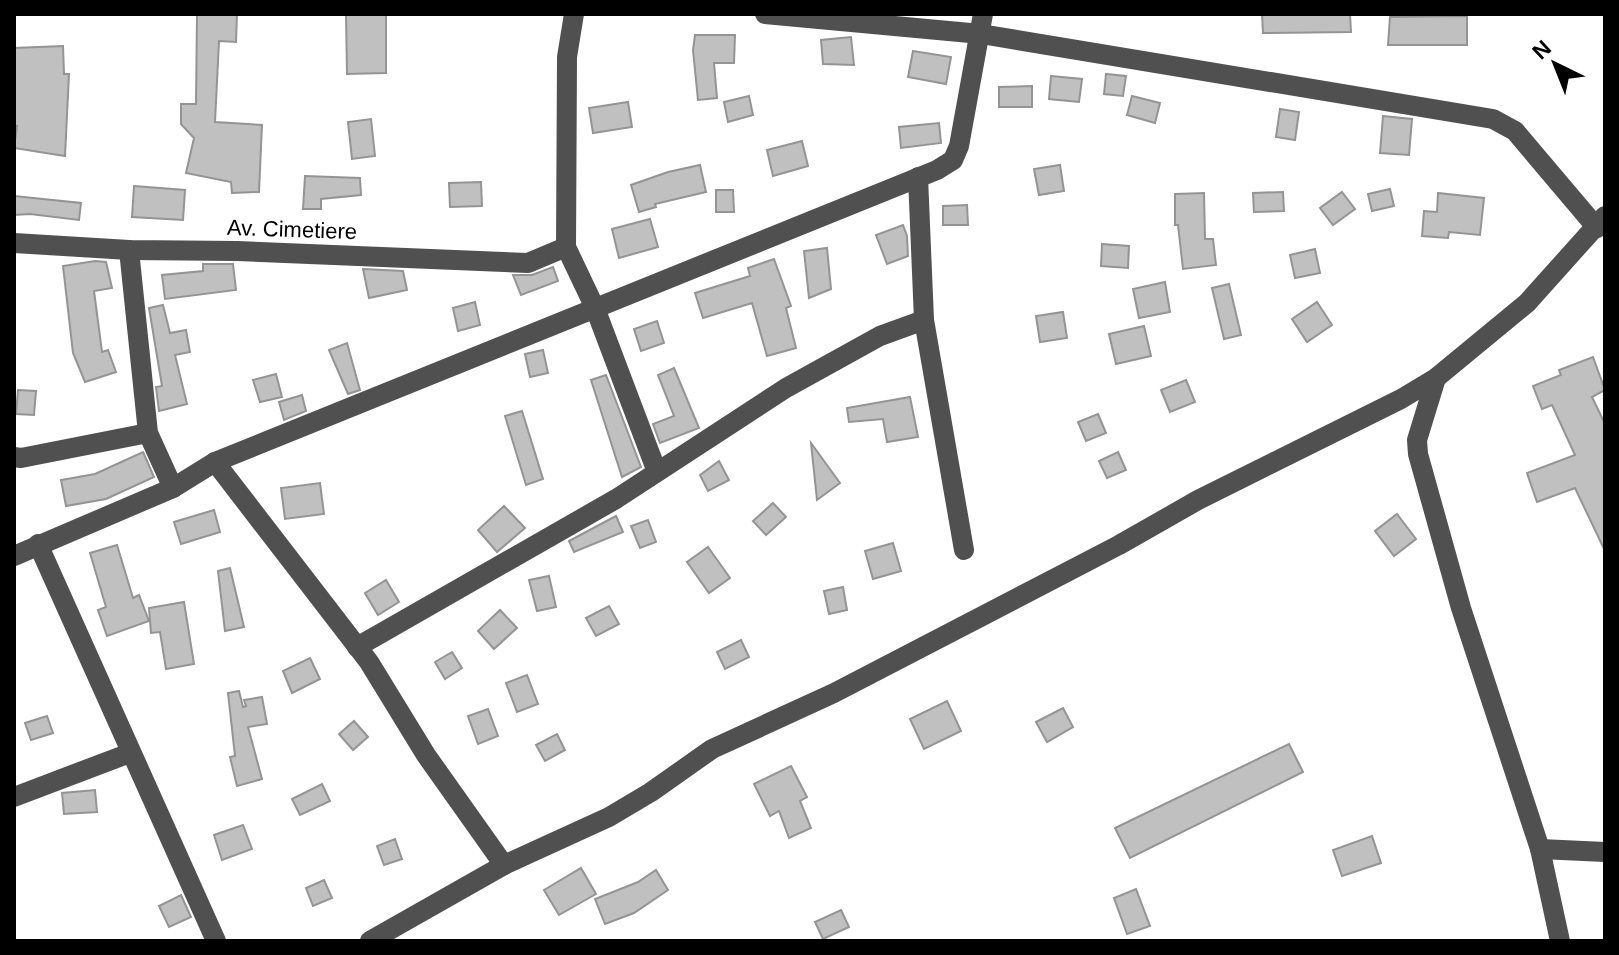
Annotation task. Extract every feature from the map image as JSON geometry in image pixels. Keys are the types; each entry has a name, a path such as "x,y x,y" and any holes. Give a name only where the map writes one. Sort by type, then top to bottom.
{"street":[{"path":"574,14 567,57 566,247 595,308 657,472"},
{"path":"370,941 504,865 609,817 712,749 834,693 1119,545 1198,500 1401,399 1436,378 1527,303 1601,222 1515,131 1493,119 982,24 765,14"},
{"path":"14,556 173,488 215,462 918,177 953,160 959,146 982,24"},
{"path":"918,177 924,320 964,550"},
{"name":"Av. Cimetiere","path":"14,243 129,250 237,251 528,263 566,247"},
{"path":"129,250 148,433 173,488"},
{"path":"357,647 616,499 786,388 880,336 924,320"},
{"path":"1436,378 1417,440 1418,454 1461,608 1540,849 1560,941"},
{"path":"14,457 148,433"},
{"path":"215,462 357,647 426,755 504,865"},
{"path":"38,544 216,941"},
{"path":"14,797 130,753"},
{"path":"1540,849 1605,852"}],"building":[{"path":"197,14 237,14 236,42 219,41 215,122 262,125 259,192 232,193 231,182 186,173 194,138 181,124 181,104 196,104"},
{"path":"346,14 386,14 386,73 347,74"},
{"path":"1262,14 1350,14 1351,32 1263,33"},
{"path":"1467,16 1467,45 1388,45 1390,17"},
{"path":"695,35 735,35 734,63 714,63 717,98 698,100 693,50"},
{"path":"851,37 854,65 823,64 821,40"},
{"path":"63,46 64,74 69,74 65,156 14,148 17,126 14,125 14,48"},
{"path":"913,51 951,57 946,84 908,77"},
{"path":"1106,74 1126,76 1123,96 1104,94"},
{"path":"1051,76 1082,79 1079,102 1049,99"},
{"path":"1032,86 1032,107 999,107 999,87"},
{"path":"749,96 753,115 728,122 724,102"},
{"path":"1132,96 1160,103 1155,123 1127,115"},
{"path":"628,102 632,127 593,133 589,108"},
{"path":"1280,109 1299,112 1295,140 1276,137"},
{"path":"1383,116 1412,119 1409,155 1380,153"},
{"path":"371,119 375,156 352,159 348,122"},
{"path":"939,123 941,143 901,148 899,127"},
{"path":"802,141 808,166 773,176 767,150"},
{"path":"700,165 706,192 655,204 656,207 639,212 631,185"},
{"path":"1060,165 1064,191 1039,195 1034,169"},
{"path":"305,176 360,178 361,195 321,199 321,209 303,209"},
{"path":"481,182 482,206 450,207 449,183"},
{"path":"134,186 185,190 183,220 132,217"},
{"path":"1390,189 1394,206 1372,211 1368,194"},
{"path":"716,190 733,190 734,212 716,212"},
{"path":"1283,192 1284,211 1254,212 1253,193"},
{"path":"1342,192 1355,209 1333,225 1320,208"},
{"path":"1204,193 1205,239 1213,239 1216,265 1183,269 1178,225 1175,225 1175,194"},
{"path":"1438,193 1484,198 1480,235 1449,232 1448,238 1422,236 1424,211 1437,212"},
{"path":"14,196 81,203 79,220 14,215"},
{"path":"967,205 968,225 943,225 943,206"},
{"path":"650,219 658,247 619,258 612,229"},
{"path":"903,225 908,256 887,264 876,235"},
{"path":"1102,244 1129,246 1128,268 1101,266"},
{"path":"827,248 831,289 809,298 804,251"},
{"path":"1315,249 1320,273 1295,278 1290,255"},
{"path":"774,259 791,306 786,308 796,348 767,356 752,303 703,318 695,293 750,276 748,268"},
{"path":"106,262 112,288 94,291 102,352 108,350 116,372 85,382 73,353 63,266"},
{"path":"203,264 233,264 236,290 165,299 162,275 203,271"},
{"path":"553,267 558,281 521,295 513,275 532,275"},
{"path":"363,269 403,271 407,290 369,298"},
{"path":"1165,282 1170,312 1139,318 1133,289"},
{"path":"1229,284 1241,335 1224,339 1212,288"},
{"path":"475,302 480,325 458,331 453,308"},
{"path":"1317,302 1332,325 1307,342 1292,319"},
{"path":"163,305 170,333 186,330 190,352 175,355 187,404 159,411 156,387 162,386 149,308"},
{"path":"1063,312 1067,338 1040,342 1036,316"},
{"path":"657,321 664,343 641,351 634,329"},
{"path":"1144,326 1151,356 1116,364 1109,334"},
{"path":"347,343 360,390 348,394 329,350"},
{"path":"543,350 548,373 530,377 525,354"},
{"path":"1593,357 1605,390 1592,397 1605,424 1605,551 1575,488 1537,502 1527,473 1575,455 1552,405 1542,409 1533,386 1561,375 1559,370"},
{"path":"674,368 699,428 660,443 653,424 674,416 658,375"},
{"path":"276,374 282,397 260,402 253,380"},
{"path":"606,375 641,467 622,477 591,380"},
{"path":"1186,380 1195,402 1170,412 1161,390"},
{"path":"18,390 36,391 34,415 16,414"},
{"path":"302,395 306,411 284,420 279,402"},
{"path":"910,397 918,437 887,442 883,419 849,422 847,408"},
{"path":"522,411 543,479 526,485 505,416"},
{"path":"1098,414 1106,433 1086,441 1078,422"},
{"path":"811,443 840,483 817,500"},
{"path":"143,452 154,477 106,499 66,506 61,480 95,474"},
{"path":"1118,452 1126,470 1107,478 1099,461"},
{"path":"719,461 729,480 708,491 700,475"},
{"path":"320,483 324,514 285,519 281,488"},
{"path":"773,503 786,517 766,535 753,521"},
{"path":"504,506 525,528 497,552 478,530"},
{"path":"214,510 220,532 181,544 174,522"},
{"path":"1397,514 1416,539 1394,556 1375,531"},
{"path":"616,516 623,532 574,552 569,541"},
{"path":"648,520 656,542 640,548 631,526"},
{"path":"893,543 901,571 873,579 865,551"},
{"path":"117,545 133,598 139,595 149,621 107,636 98,610 106,607 90,553"},
{"path":"708,547 730,578 709,593 687,562"},
{"path":"230,568 244,627 225,631 218,571"},
{"path":"549,576 556,607 537,611 529,580"},
{"path":"386,580 399,602 378,615 365,593"},
{"path":"843,587 847,610 829,614 824,591"},
{"path":"184,602 194,664 166,669 160,632 151,633 149,608"},
{"path":"609,606 619,624 596,636 586,618"},
{"path":"500,610 517,628 494,649 478,631"},
{"path":"741,640 749,657 725,669 717,652"},
{"path":"452,652 462,668 445,679 435,662"},
{"path":"310,658 320,679 292,693 283,671"},
{"path":"527,675 538,704 517,712 506,683"},
{"path":"239,691 243,707 246,706 244,700 262,697 267,724 248,727 262,779 237,786 230,757 235,756 228,693"},
{"path":"947,701 961,731 924,749 910,719"},
{"path":"1063,708 1073,727 1047,742 1036,722"},
{"path":"488,709 498,736 478,744 468,716"},
{"path":"47,716 53,733 31,740 25,723"},
{"path":"354,721 368,737 353,750 339,734"},
{"path":"557,734 565,750 545,761 536,745"},
{"path":"1289,744 1303,772 1130,858 1115,828"},
{"path":"791,766 807,797 800,801 811,828 789,838 779,811 770,816 754,784"},
{"path":"322,784 330,801 300,815 292,799"},
{"path":"95,790 97,812 64,814 62,793"},
{"path":"243,825 252,849 222,860 214,835"},
{"path":"1372,836 1381,863 1342,876 1333,850"},
{"path":"395,839 402,859 384,865 377,846"},
{"path":"581,868 596,894 559,915 544,890"},
{"path":"656,870 668,890 634,913 605,924 595,899 638,882"},
{"path":"324,880 332,898 313,906 306,888"},
{"path":"1136,889 1150,926 1127,934 1114,898"},
{"path":"181,895 191,917 169,927 159,906"},
{"path":"841,910 849,927 823,939 815,922"}]}
